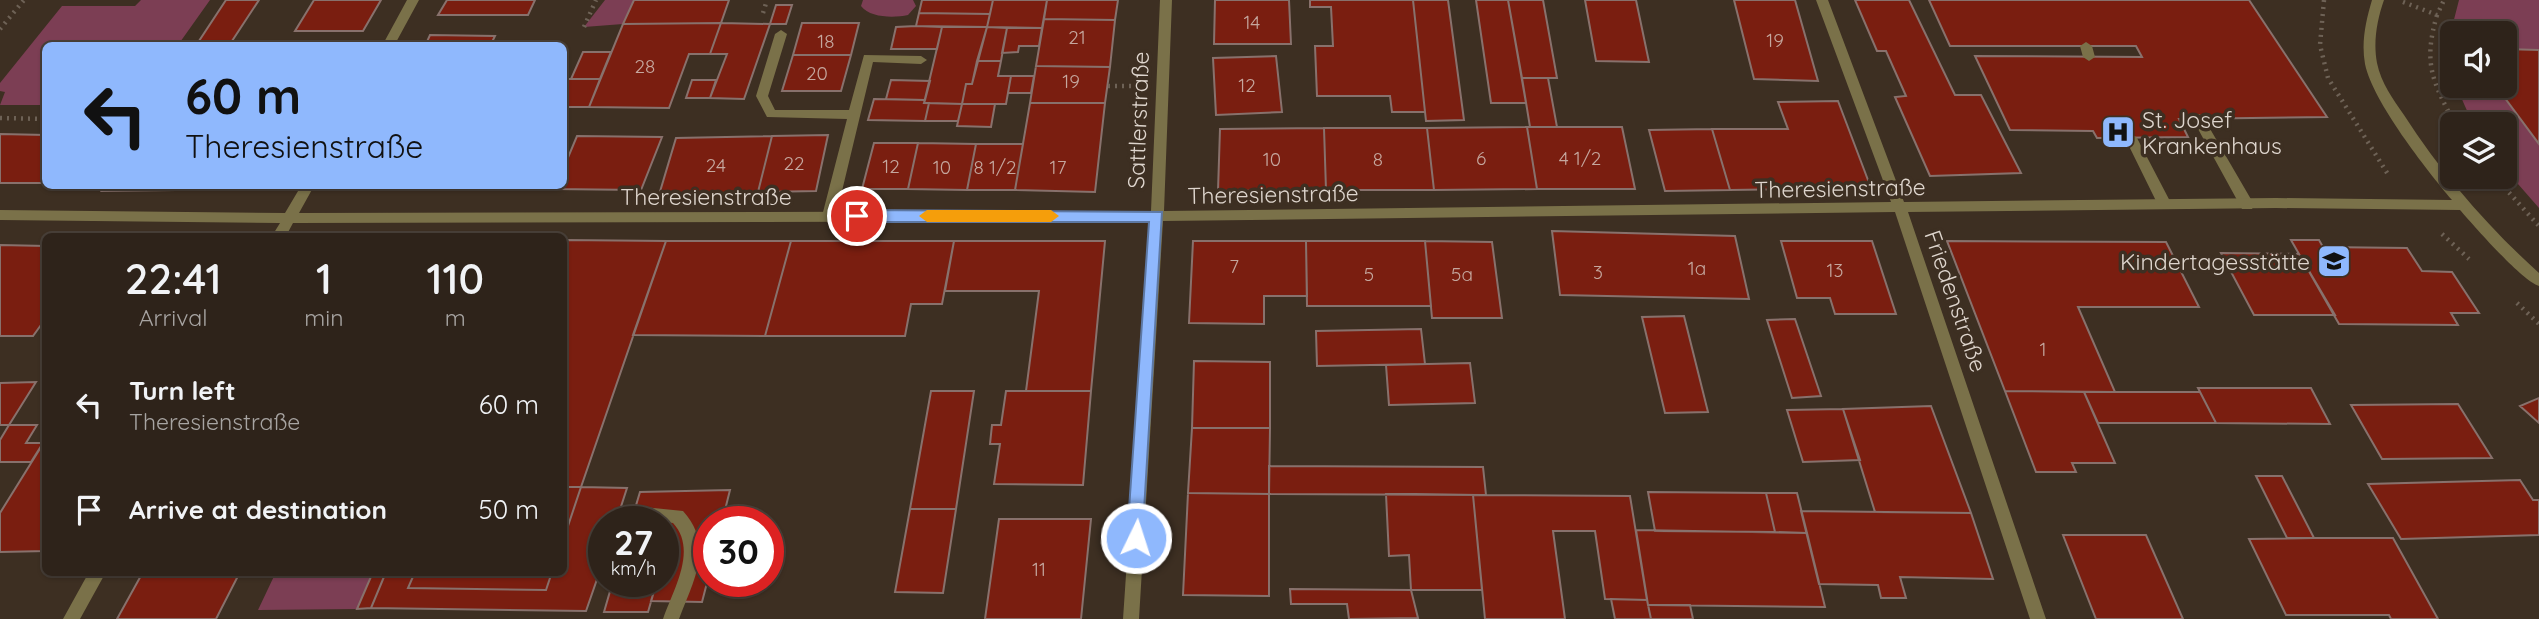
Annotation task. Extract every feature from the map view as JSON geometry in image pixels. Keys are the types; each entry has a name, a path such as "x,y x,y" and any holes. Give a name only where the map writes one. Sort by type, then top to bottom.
{"street":[{"path":"390,42 414,0"},
{"name":"Sattlerstraße","path":"1131,619 1157,216 1166,0"},
{"name":"Friedenstraße","path":"1822,0 1900,208 2038,619"},
{"path":"2378,0 2370,30 2374,73 2415,142 2462,205 2539,281"},
{"path":"781,34 762,96 771,114 854,115"},
{"path":"830,216 868,58 921,60"},
{"path":"2198,118 2247,205"},
{"path":"2131,138 2165,205"},
{"path":"280,233 305,189"},
{"name":"Theresienstraße","path":"0,215 288,218 1157,216 2276,203 2462,205"},
{"path":"679,519 692,535 693,551 679,594"},
{"path":"71,619 96,576"},
{"path":"671,619 678,597"}],"path":[{"path":"0,29 24,0"},
{"path":"584,27 596,0"},
{"path":"2399,0 2437,15"},
{"path":"2444,0 2427,46 2430,76 2449,112"},
{"path":"0,118 42,119"},
{"path":"2506,189 2539,226"}],"shaded area":[{"path":"141,0 210,0 180,42 42,42 42,105 0,105 5,92 0,91 0,83 62,6 135,6"},
{"path":"605,0 634,0 623,24 584,27"},
{"path":"863,0 913,0 916,6 908,15 883,16 865,10 861,6"},
{"path":"2459,0 2539,0 2539,50 2517,49 2517,21 2454,21"},
{"path":"2461,98 2505,98 2515,112 2468,112"},
{"path":"2517,114 2539,144 2539,208 2517,183"},
{"path":"274,576 371,576 357,609 258,610"}],"building":[{"path":"226,0 259,0 231,42 198,42"},
{"path":"314,0 381,0 363,31 295,31"},
{"path":"447,0 535,0 528,15 438,15"},
{"path":"634,0 729,0 721,23 623,24"},
{"path":"922,0 993,0 990,14 919,13"},
{"path":"993,0 1047,0 1042,28 987,27"},
{"path":"1047,0 1118,0 1115,20 1044,19"},
{"path":"1215,0 1289,0 1291,44 1214,44"},
{"path":"1310,0 1413,0 1425,112 1392,112 1390,96 1317,96 1315,46 1333,46 1331,7 1310,7"},
{"path":"1413,0 1448,0 1464,120 1426,121"},
{"path":"1476,0 1508,0 1526,103 1491,103"},
{"path":"1508,0 1543,0 1557,78 1522,78"},
{"path":"1585,0 1636,0 1649,62 1596,61"},
{"path":"1734,0 1795,0 1818,81 1754,79"},
{"path":"1855,0 1909,0 1955,95 1981,95 2021,173 1930,176 1895,97 1906,96 1886,51 1877,51"},
{"path":"1929,0 2249,0 2327,117 2179,119 2188,137 2097,138 2093,131 2010,130 1975,56 2142,57 2136,46 1950,46"},
{"path":"776,5 792,5 786,24 770,24"},
{"path":"919,13 990,14 987,27 916,26"},
{"path":"1044,19 1115,20 1110,67 1036,66"},
{"path":"721,23 710,54 689,54 669,108 589,107 623,24"},
{"path":"721,23 770,24 744,99 710,98 727,54 710,54"},
{"path":"802,23 859,23 851,55 793,55"},
{"path":"896,27 942,27 937,49 891,49"},
{"path":"942,27 987,27 972,84 966,84 962,104 924,103"},
{"path":"987,27 1007,28 1001,61 977,61"},
{"path":"1007,28 1042,28 1039,46 1019,46 1018,52 1002,53"},
{"path":"430,35 495,36 492,42 427,42"},
{"path":"2517,49 2539,50 2539,144 2505,98 2517,98"},
{"path":"583,52 611,52 600,79 571,79"},
{"path":"793,55 851,55 841,91 782,91"},
{"path":"1276,56 1282,112 1216,115 1213,58"},
{"path":"977,61 1001,61 998,76 1011,76 1006,104 962,104 966,84 972,84"},
{"path":"1036,66 1110,67 1105,103 1030,103"},
{"path":"1011,76 1034,76 1031,93 1008,93"},
{"path":"1522,78 1548,78 1557,127 1530,127"},
{"path":"567,79 600,79 589,107 567,107"},
{"path":"692,80 716,80 710,98 686,98"},
{"path":"891,80 930,81 925,100 886,99"},
{"path":"874,99 925,100 924,103 929,103 925,121 868,120"},
{"path":"1838,101 1871,188 1730,190 1712,129 1788,129 1778,102"},
{"path":"929,103 962,104 958,121 925,121"},
{"path":"1030,103 1105,103 1095,192 1015,190"},
{"path":"962,104 995,104 991,127 957,126"},
{"path":"1527,127 1622,127 1635,189 1537,189"},
{"path":"1527,127 1537,189 1434,190 1427,128"},
{"path":"1324,128 1427,128 1434,190 1326,190"},
{"path":"1324,128 1326,190 1218,191 1220,129"},
{"path":"1712,129 1730,190 1665,191 1649,130"},
{"path":"0,134 42,135 42,183 0,183"},
{"path":"828,135 816,191 758,192 772,136"},
{"path":"577,136 662,137 641,190 554,189 567,189 567,160"},
{"path":"772,136 758,192 659,195 676,138"},
{"path":"874,143 918,143 908,189 862,189"},
{"path":"918,143 976,144 967,190 908,189"},
{"path":"976,144 1023,144 1015,190 967,190"},
{"path":"104,189 177,189 176,190 102,191"},
{"path":"177,189 272,189 176,190"},
{"path":"1552,231 1735,236 1749,299 1560,295"},
{"path":"567,240 666,241 581,487 567,487"},
{"path":"2291,240 2319,240 2323,247 2407,248 2422,271 2452,272 2479,313 2451,313 2458,325 2339,324"},
{"path":"666,241 791,241 765,336 633,335"},
{"path":"791,241 954,241 942,304 911,304 905,336 765,336"},
{"path":"954,241 1105,241 1091,391 1026,391 1039,291 945,291"},
{"path":"1193,241 1306,241 1307,296 1264,296 1264,324 1189,323"},
{"path":"1306,241 1425,241 1431,306 1307,306"},
{"path":"1425,241 1492,242 1502,318 1432,318"},
{"path":"1781,241 1872,241 1896,314 1835,314 1830,298 1797,298"},
{"path":"1947,241 2166,242 2199,307 2078,307 2115,392 2005,391"},
{"path":"0,245 42,246 42,324 33,336 0,336"},
{"path":"2221,253 2299,254 2335,315 2254,315"},
{"path":"1684,316 1708,412 1665,413 1642,317"},
{"path":"1795,319 1821,396 1792,398 1767,320"},
{"path":"1421,329 1425,364 1317,366 1316,331"},
{"path":"1194,361 1270,362 1270,428 1192,428"},
{"path":"1470,363 1475,403 1389,405 1386,365"},
{"path":"36,382 9,425 0,425 0,383"},
{"path":"2198,388 2311,388 2330,424 2216,423"},
{"path":"931,391 974,391 956,509 910,509"},
{"path":"1006,391 1091,391 1083,485 994,484 1000,444 990,444 992,425 1001,425"},
{"path":"2005,391 2084,392 2115,463 2072,463 2076,472 2036,472"},
{"path":"2084,392 2200,392 2216,423 2098,423"},
{"path":"2539,398 2539,423 2520,406"},
{"path":"2458,404 2492,458 2382,459 2351,405"},
{"path":"1931,406 1971,513 1875,512 1843,409"},
{"path":"1843,409 1860,460 1803,462 1787,410"},
{"path":"9,425 37,425 26,443 42,445 31,462 0,462 0,440"},
{"path":"1192,428 1270,428 1269,494 1188,493"},
{"path":"42,445 42,551 0,552 0,513"},
{"path":"1269,466 1483,467 1486,495 1269,494"},
{"path":"2256,476 2282,476 2314,538 2287,538"},
{"path":"2520,480 2533,500 2539,500 2539,535 2401,539 2368,484"},
{"path":"567,487 581,487 567,529"},
{"path":"581,487 627,488 621,506 588,506 588,597 591,597 586,611 371,608 384,576 413,576 408,588 546,590 551,576 567,576 567,529"},
{"path":"730,490 726,506 693,506 693,597 703,597 702,602 651,601 652,597 679,597 679,506 636,506 640,492"},
{"path":"1648,492 1766,493 1775,532 1655,531"},
{"path":"1188,493 1269,494 1269,596 1183,595"},
{"path":"1766,493 1797,493 1807,533 1775,532"},
{"path":"1386,494 1473,495 1482,590 1411,590 1409,555 1389,556"},
{"path":"1473,495 1630,496 1647,600 1605,599 1595,531 1553,531 1565,619 1485,619"},
{"path":"910,509 956,509 943,593 895,592"},
{"path":"1801,511 1971,513 1993,579 1900,577 1906,598 1881,598 1878,585 1819,584"},
{"path":"999,519 1091,519 1081,619 985,619"},
{"path":"1636,530 1807,533 1825,607 1648,605"},
{"path":"2063,535 2146,535 2183,619 2096,619"},
{"path":"2393,538 2438,619 2391,619 2389,615 2286,615 2249,539"},
{"path":"141,576 238,576 216,619 117,619"},
{"path":"371,576 384,576 371,608 357,609"},
{"path":"413,576 551,576 546,590 408,588"},
{"path":"1290,589 1411,590 1418,618 1349,619 1347,604 1291,604"},
{"path":"608,597 652,597 648,612 604,612"},
{"path":"1611,599 1647,600 1651,619 1615,619"},
{"path":"1648,605 1690,605 1693,619 1651,619"}],"slow traffic":[{"path":"927,216 1051,216"}],"place":[{"name":"St. Josef Krankenhaus","path":"2118,132"},
{"name":"Kindertagesstätte","path":"2334,261"}],"route":[{"path":"857,216 1157,216 1136,538"}]}
